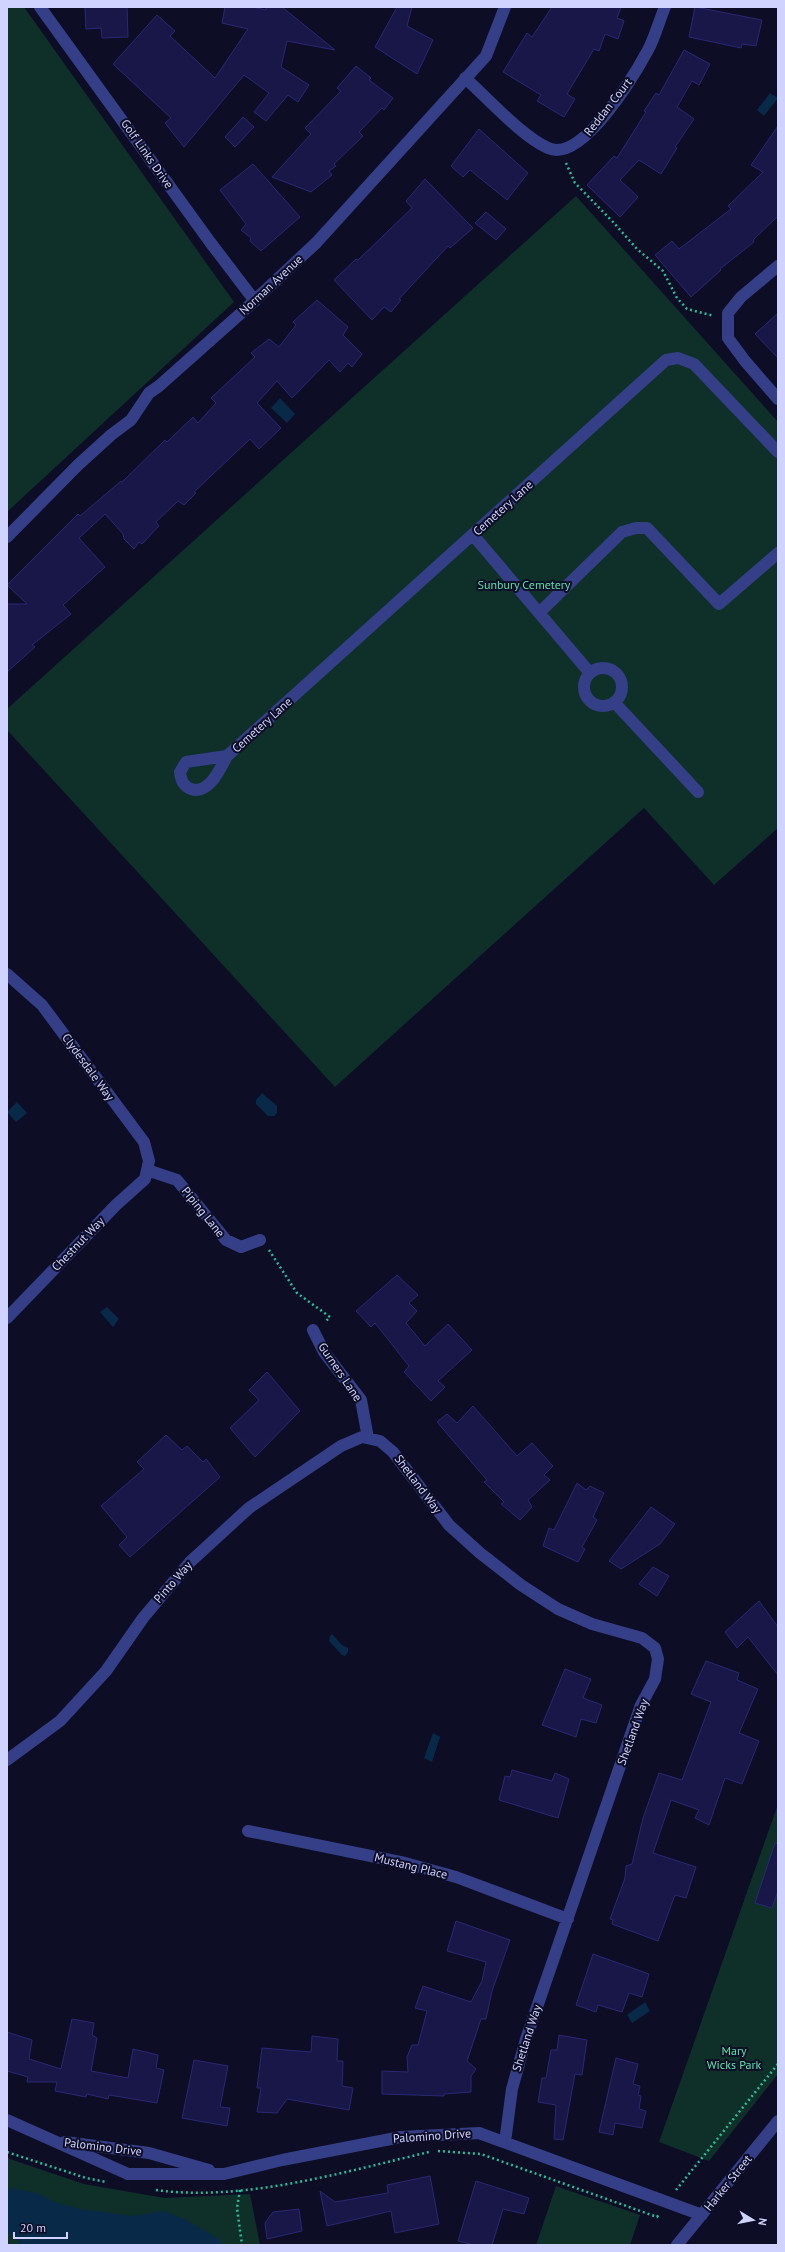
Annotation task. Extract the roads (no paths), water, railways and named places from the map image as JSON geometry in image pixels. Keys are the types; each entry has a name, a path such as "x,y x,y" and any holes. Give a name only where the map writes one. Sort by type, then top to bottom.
{"street":[{"name":"Golf Links Drive","path":"40,7 210,242 255,301"},
{"name":"Norman Avenue","path":"7,537 78,465 111,435 131,420 149,393 159,386 255,301 316,243 486,56 505,7"},
{"name":"Reddan Court","path":"465,78 523,131 549,149 568,149 586,138 627,85 649,48 664,7"},
{"path":"778,266 741,297 728,313 728,338 745,361 778,398"},
{"name":"Cemetery Lane","path":"226,756 666,360 678,358 694,364 778,452"},
{"path":"540,612 622,532 636,528 647,528 719,604 778,553"},
{"path":"473,535 540,612 590,673"},
{"path":"603,668 609,669 619,677 621,690 614,702 609,705 596,704 587,696 585,684 590,673 603,668"},
{"path":"614,702 698,792"},
{"name":"Clydesdale Way","path":"7,974 42,1005 144,1142 149,1161 147,1170"},
{"name":"Piping Lane","path":"147,1170 177,1180 226,1240 241,1247 260,1240"},
{"name":"Chestnut Way","path":"7,1318 116,1205 144,1179 147,1170"},
{"name":"Gurners Lane","path":"313,1330 324,1352 361,1400 368,1438"},
{"name":"Pinto Way","path":"7,1760 60,1721 106,1671 142,1618 190,1562 249,1508 341,1446 362,1437 368,1438"},
{"name":"Shetland Way","path":"368,1438 380,1441 393,1452 449,1525 480,1553 521,1585 558,1609 592,1624 642,1638 655,1648 658,1659 655,1679 641,1704 526,2039 512,2089 504,2142"},
{"name":"Mustang Place","path":"248,1831 406,1863 456,1877 568,1919"},
{"name":"Palomino Drive","path":"7,2120 128,2174 224,2174 282,2160 401,2137 479,2132 702,2215"},
{"name":"Harker Street","path":"677,2245 778,2121"},
{"name":"Palomino Drive","path":"52,2140 149,2153 224,2174"}],"water":[{"path":"770,93 778,98 764,116 757,110"},
{"path":"280,398 295,414 287,423 271,408"},
{"path":"262,1093 277,1106 277,1113 274,1116 268,1116 256,1104 256,1100"},
{"path":"17,1102 27,1113 16,1122 7,1112"},
{"path":"107,1307 119,1319 113,1327 100,1312"},
{"path":"332,1634 342,1645 348,1648 348,1652 345,1656 342,1655 329,1641"},
{"path":"433,1733 440,1737 432,1762 424,1758"},
{"path":"645,2002 650,2011 632,2023 627,2015"},
{"path":"11,2188 36,2193 57,2203 85,2210 134,2216 164,2211 186,2220 219,2239 223,2245 22,2245 7,2231 7,2190"}],"park label":[{"name":"Sunbury Cemetery","path":"524,585"},
{"name":"Mary Wicks Park","path":"734,2058"}]}
